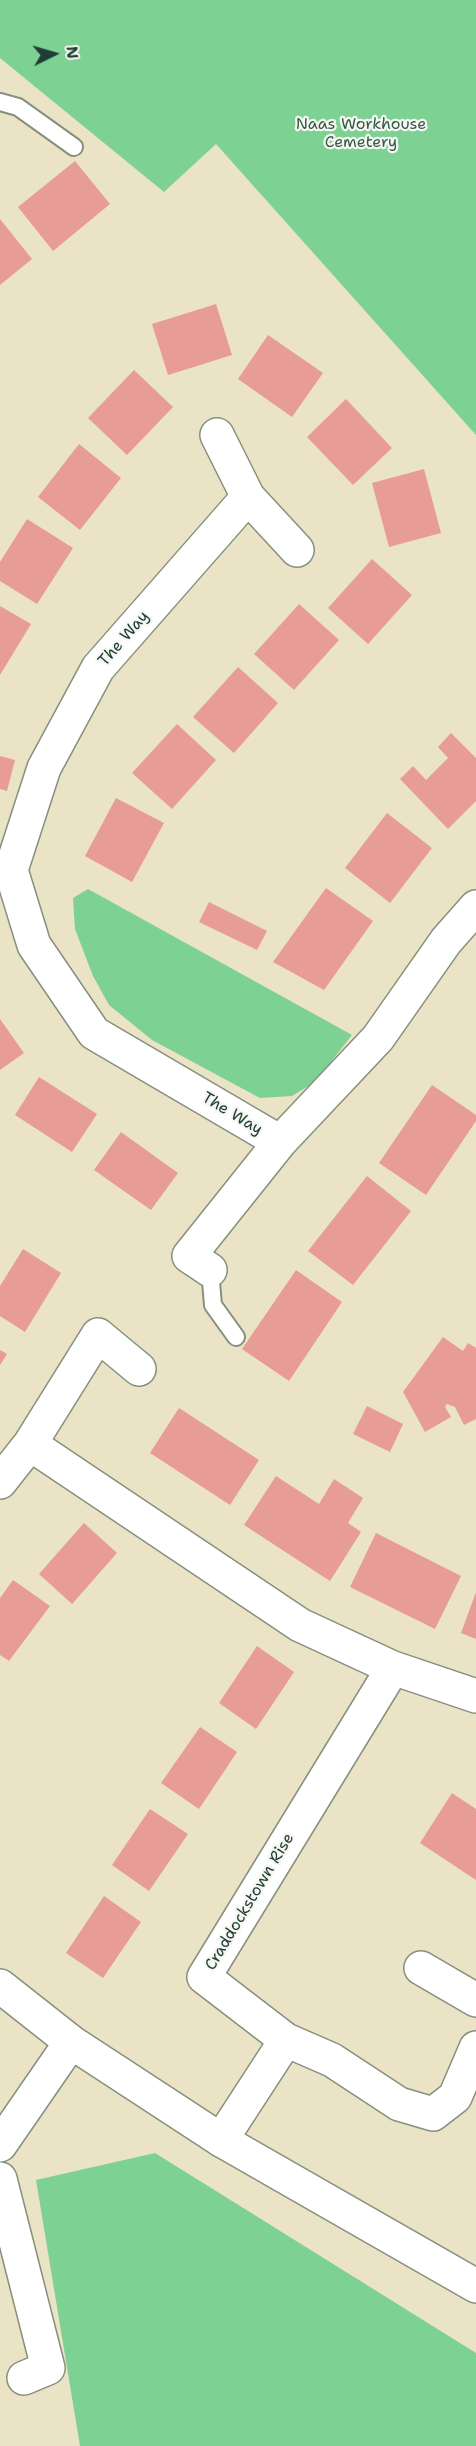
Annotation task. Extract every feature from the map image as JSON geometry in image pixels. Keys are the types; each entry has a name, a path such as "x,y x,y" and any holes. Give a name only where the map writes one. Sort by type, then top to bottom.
{"street":[{"path":"217,435 248,496 297,550"},
{"name":"The Way","path":"248,496 98,668 44,768 6,869 34,945 94,1033 280,1142"},
{"name":"The Way","path":"210,1270 189,1256 280,1142 378,1038 446,941 476,907"},
{"path":"0,1482 30,1444 98,1335 139,1369"},
{"path":"30,1444 300,1625 393,1668 476,1696"},
{"name":"Craddockstown Rise","path":"286,2040 204,1977 393,1668"},
{"path":"421,1968 476,2000"},
{"path":"0,1986 71,2042 221,2140 476,2286"},
{"path":"221,2140 286,2040 332,2060 399,2104 433,2114 455,2097 476,2048"},
{"path":"0,2145 71,2042"},
{"path":"0,2179 36,2373"}],"lane":[{"path":"0,102 18,107 74,147"},
{"path":"210,1270 213,1305 236,1337"}],"green space":[{"name":"Naas Workhouse Cemetery","path":"0,0 476,0 476,435 216,144 164,192 0,58"},
{"path":"88,889 352,1035 315,1082 292,1096 260,1098 152,1040 109,1005 93,976 75,929 73,898"},
{"path":"155,2153 476,2353 476,2446 80,2446 36,2180"}],"building":[{"path":"75,161 110,204 53,251 18,207"},
{"path":"0,219 32,259 0,285"},
{"path":"216,304 232,355 168,375 152,324"},
{"path":"268,335 323,373 292,417 238,379"},
{"path":"134,370 173,407 127,455 88,418"},
{"path":"346,399 392,448 353,485 307,437"},
{"path":"79,444 121,478 80,530 38,497"},
{"path":"424,469 441,533 389,547 372,483"},
{"path":"27,519 73,548 37,604 0,581 0,562"},
{"path":"372,559 412,595 368,644 328,608"},
{"path":"299,604 339,640 294,690 254,654"},
{"path":"0,606 31,624 0,675"},
{"path":"238,667 278,703 234,753 193,717"},
{"path":"177,724 216,760 172,809 132,773"},
{"path":"451,733 476,758 476,801 448,829 400,779 413,766 426,780 448,758 438,747"},
{"path":"0,756 15,760 7,791 0,789"},
{"path":"116,798 164,823 132,882 85,856"},
{"path":"387,813 432,848 390,903 345,868"},
{"path":"326,888 373,921 324,990 273,962"},
{"path":"209,902 267,931 257,950 199,922"},
{"path":"0,1019 24,1053 0,1070"},
{"path":"39,1077 97,1114 72,1152 15,1115"},
{"path":"432,1085 476,1115 476,1121 426,1195 379,1163"},
{"path":"121,1132 178,1173 151,1210 94,1170"},
{"path":"367,1176 411,1211 353,1285 308,1251"},
{"path":"23,1249 61,1273 25,1332 0,1316 0,1286"},
{"path":"296,1270 342,1302 289,1381 242,1349"},
{"path":"443,1337 463,1351 468,1343 476,1348 476,1419 464,1425 455,1407 447,1404 445,1407 451,1417 425,1432 403,1392"},
{"path":"0,1350 7,1354 0,1365"},
{"path":"367,1406 403,1424 390,1452 353,1434"},
{"path":"179,1408 259,1460 230,1505 150,1453"},
{"path":"276,1476 319,1504 334,1479 363,1498 348,1523 361,1532 330,1581 244,1525"},
{"path":"84,1523 117,1553 72,1604 39,1574"},
{"path":"376,1533 461,1576 435,1629 350,1587"},
{"path":"13,1580 50,1606 9,1661 0,1655 0,1598"},
{"path":"476,1592 476,1639 461,1633"},
{"path":"257,1646 294,1672 256,1729 219,1703"},
{"path":"200,1727 237,1752 199,1809 161,1783"},
{"path":"452,1793 476,1809 476,1880 420,1843"},
{"path":"150,1809 188,1834 149,1891 112,1865"},
{"path":"104,1896 141,1922 103,1978 66,1953"}]}
